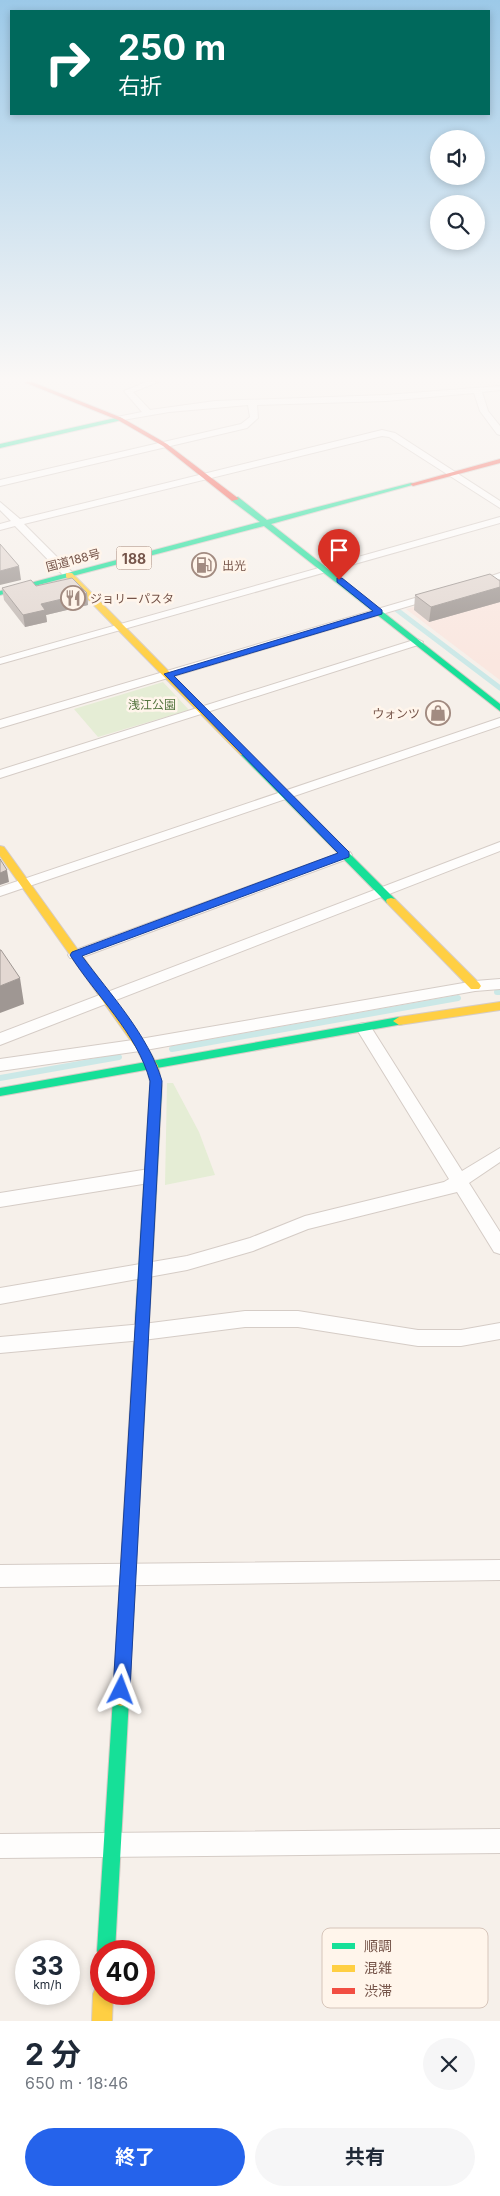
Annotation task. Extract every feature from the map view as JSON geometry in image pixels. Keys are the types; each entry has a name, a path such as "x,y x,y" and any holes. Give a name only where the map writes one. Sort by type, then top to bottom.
{"main road":[{"path":"207,476 500,708"},
{"name":"国道188号","path":"0,593 66,572 429,476"},
{"path":"66,572 475,986"},
{"name":"国道188号","path":"0,585 66,572"},
{"path":"0,849 140,1045 152,1066 156,1081 149,1176 143,1332 107,1940"},
{"path":"0,1092 482,1007 500,1006"},
{"path":"102,2021 103,2005"}],"street":[{"path":"0,483 29,476"},
{"path":"0,527 206,476"},
{"path":"457,476 500,505"},
{"path":"0,505 66,572"},
{"path":"0,661 500,520"},
{"path":"463,587 500,576"},
{"path":"0,724 444,593"},
{"path":"0,774 417,642"},
{"path":"0,892 500,722"},
{"path":"0,1039 382,891 498,850"},
{"path":"75,955 345,854"},
{"path":"0,1064 140,1045 475,986 500,984"},
{"path":"475,986 482,1007"},
{"path":"364,1028 500,1247"},
{"path":"0,1296 187,1263 253,1244 305,1224 449,1188 461,1182 500,1154"},
{"path":"0,1200 149,1176"},
{"path":"0,1345 143,1332 244,1319 298,1320 418,1338 461,1338 500,1331"},
{"path":"0,1576 500,1570"},
{"path":"0,1846 500,1841"}],"shaded area":[{"path":"500,580 500,680 406,609"}],"green space":[{"name":"浅江公園","path":"163,682 189,710 98,737 74,709"},
{"path":"167,1083 173,1083 199,1132 215,1175 165,1185"}],"building":[{"path":"0,544 19,566 0,571"},
{"path":"490,574 500,581 500,587 431,607 415,595"},
{"path":"72,578 87,593 41,604 45,610 23,615 2,588 31,580 36,586"},
{"path":"0,859 7,870 0,873"},
{"path":"0,950 20,978 0,986"}],"waterway":[{"path":"397,610 500,688"},
{"path":"172,1049 458,998"},
{"path":"0,1078 119,1057"}],"traffic: fast":[{"path":"0,593 413,484"},
{"path":"235,499 500,708"},
{"path":"244,753 391,901"},
{"path":"0,1092 399,1021"},
{"path":"142,1324 156,1086"},
{"path":"107,1940 121,1698"}],"traffic: slow":[{"path":"69,575 244,753"},
{"path":"0,849 140,1045 152,1066 156,1086"},
{"path":"391,901 475,986"},
{"path":"399,1021 500,1006"},
{"path":"121,1698 142,1324"},
{"path":"102,2021 103,2005"}],"traffic: jam":[{"path":"206,476 235,499"},
{"path":"413,484 442,476"}],"place":[{"name":"出光","path":"204,565"},
{"name":"ジョリーパスタ","path":"73,598"},
{"name":"ウォンツ","path":"438,713"}],"route":[{"path":"121,1690 143,1332 149,1176 156,1081 152,1066 140,1045 75,955 345,854 168,674 379,612 339,580"}]}
